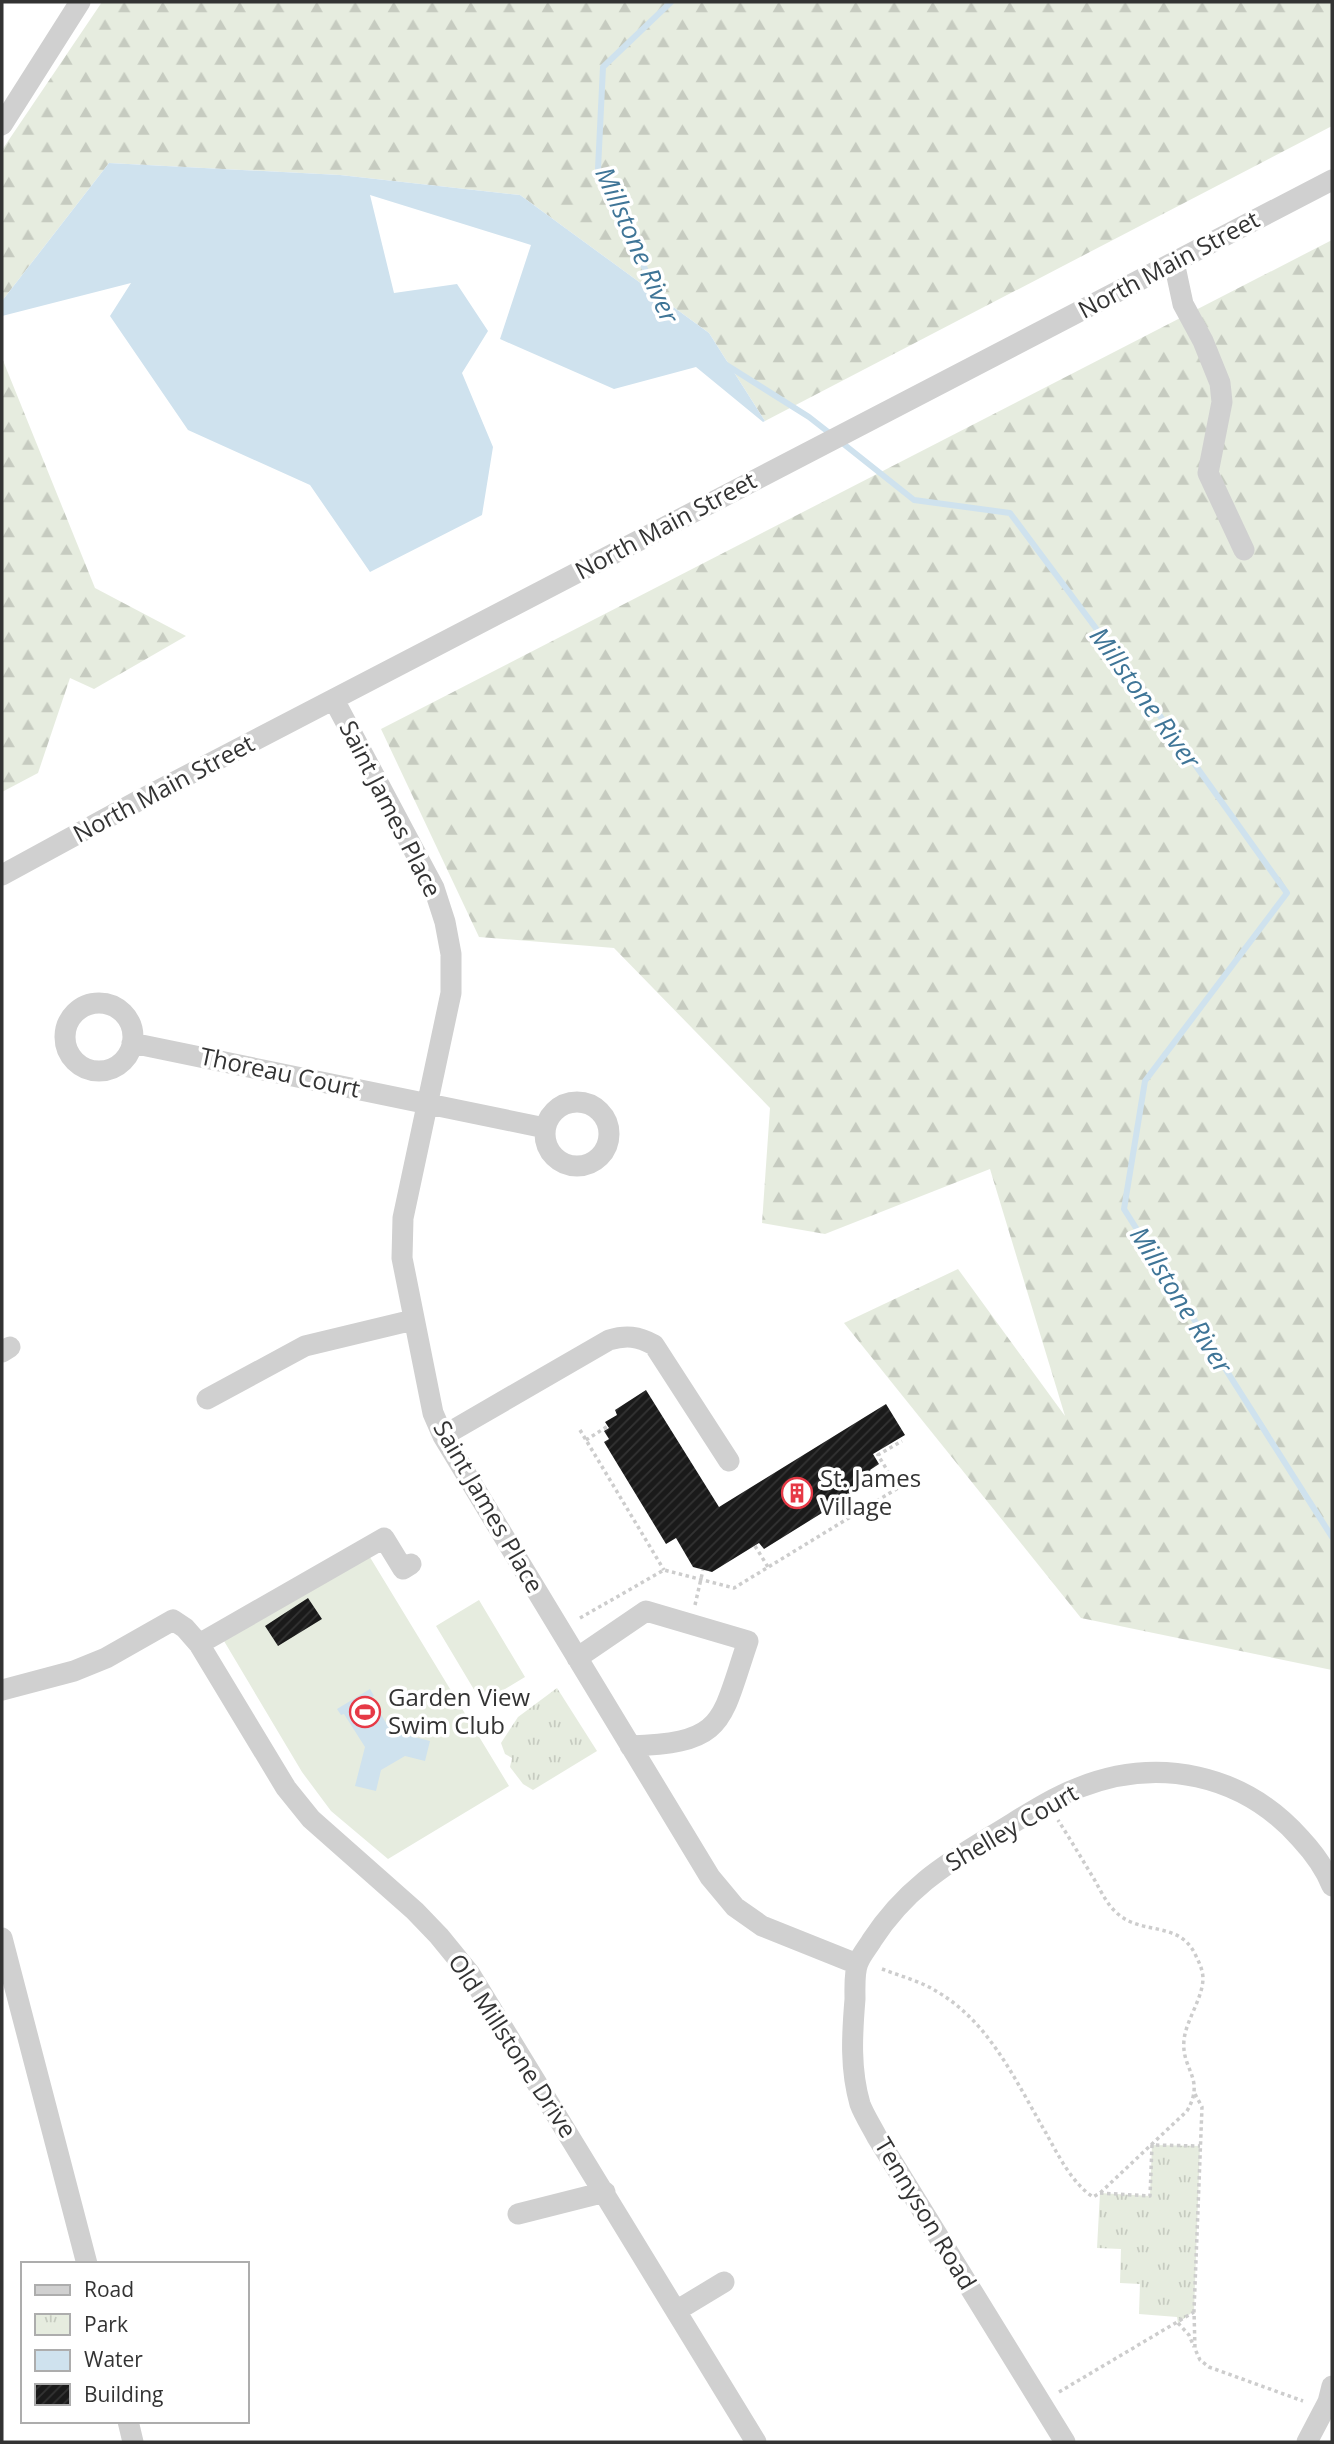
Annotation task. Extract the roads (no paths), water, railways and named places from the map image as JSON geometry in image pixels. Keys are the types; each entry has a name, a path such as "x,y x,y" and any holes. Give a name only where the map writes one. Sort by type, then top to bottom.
{"street":[{"path":"2,125 80,2"},
{"name":"North Main Street","path":"2,875 138,801 1332,180"},
{"path":"1174,262 1182,304 1203,341 1220,383 1222,401 1208,473 1244,550"},
{"name":"Saint James Place","path":"334,699 434,888 445,922 451,954 451,993 403,1218 402,1258 433,1413 443,1436 710,1877 736,1907 762,1926 857,1964"},
{"name":"Thoreau Court","path":"132,1043 545,1129"},
{"path":"207,1399 305,1346 413,1320"},
{"path":"443,1436 609,1340 624,1336 641,1338 654,1345 729,1461"},
{"path":"199,1644 390,1534 403,1569 411,1564"},
{"path":"577,1658 646,1611 748,1641 723,1715 712,1728 695,1738 667,1745 630,1746"},
{"name":"Old Millstone Drive","path":"2,1690 96,1663 173,1620 186,1628 199,1644 286,1788 311,1819 415,1911 470,1974 756,2442"},
{"name":"Shelley Court","path":"857,1964 878,1931 905,1898 935,1872 1049,1802 1077,1788 1111,1778 1173,1773 1209,1779 1251,1796 1269,1807 1290,1826 1312,1851 1332,1886"},
{"path":"2,1938 86,2262"},
{"name":"Tennyson Road","path":"857,1964 852,2066 861,2106 884,2149 1065,2442"},
{"path":"518,2214 605,2192"},
{"path":"676,2311 724,2282"},
{"path":"1307,2442 1328,2402 1332,2386"},
{"path":"128,2423 133,2442"}],"water":[{"path":"109,163 340,175 520,195 709,333 765,421 696,367 614,389 500,339 531,245 370,195 394,293 457,284 488,331 462,373 493,447 482,515 370,572 310,485 188,430 110,316 131,283 2,316 2,301"},
{"path":"370,1689 374,1696 371,1698 391,1731 430,1741 425,1761 405,1756 381,1770 376,1791 355,1786 365,1747 344,1714 341,1715 337,1709"}],"waterway":[{"name":"Millstone River","path":"661,303 598,169 603,67 671,2"},
{"name":"Millstone River","path":"725,364 809,417 832,435"},
{"name":"Millstone River","path":"841,442 914,500 1010,513 1130,674 1287,893 1145,1081 1124,1209 1332,1537"}],"place":[{"name":"St. James Village","path":"797,1493"},
{"name":"Garden View Swim Club","path":"365,1712"}]}
